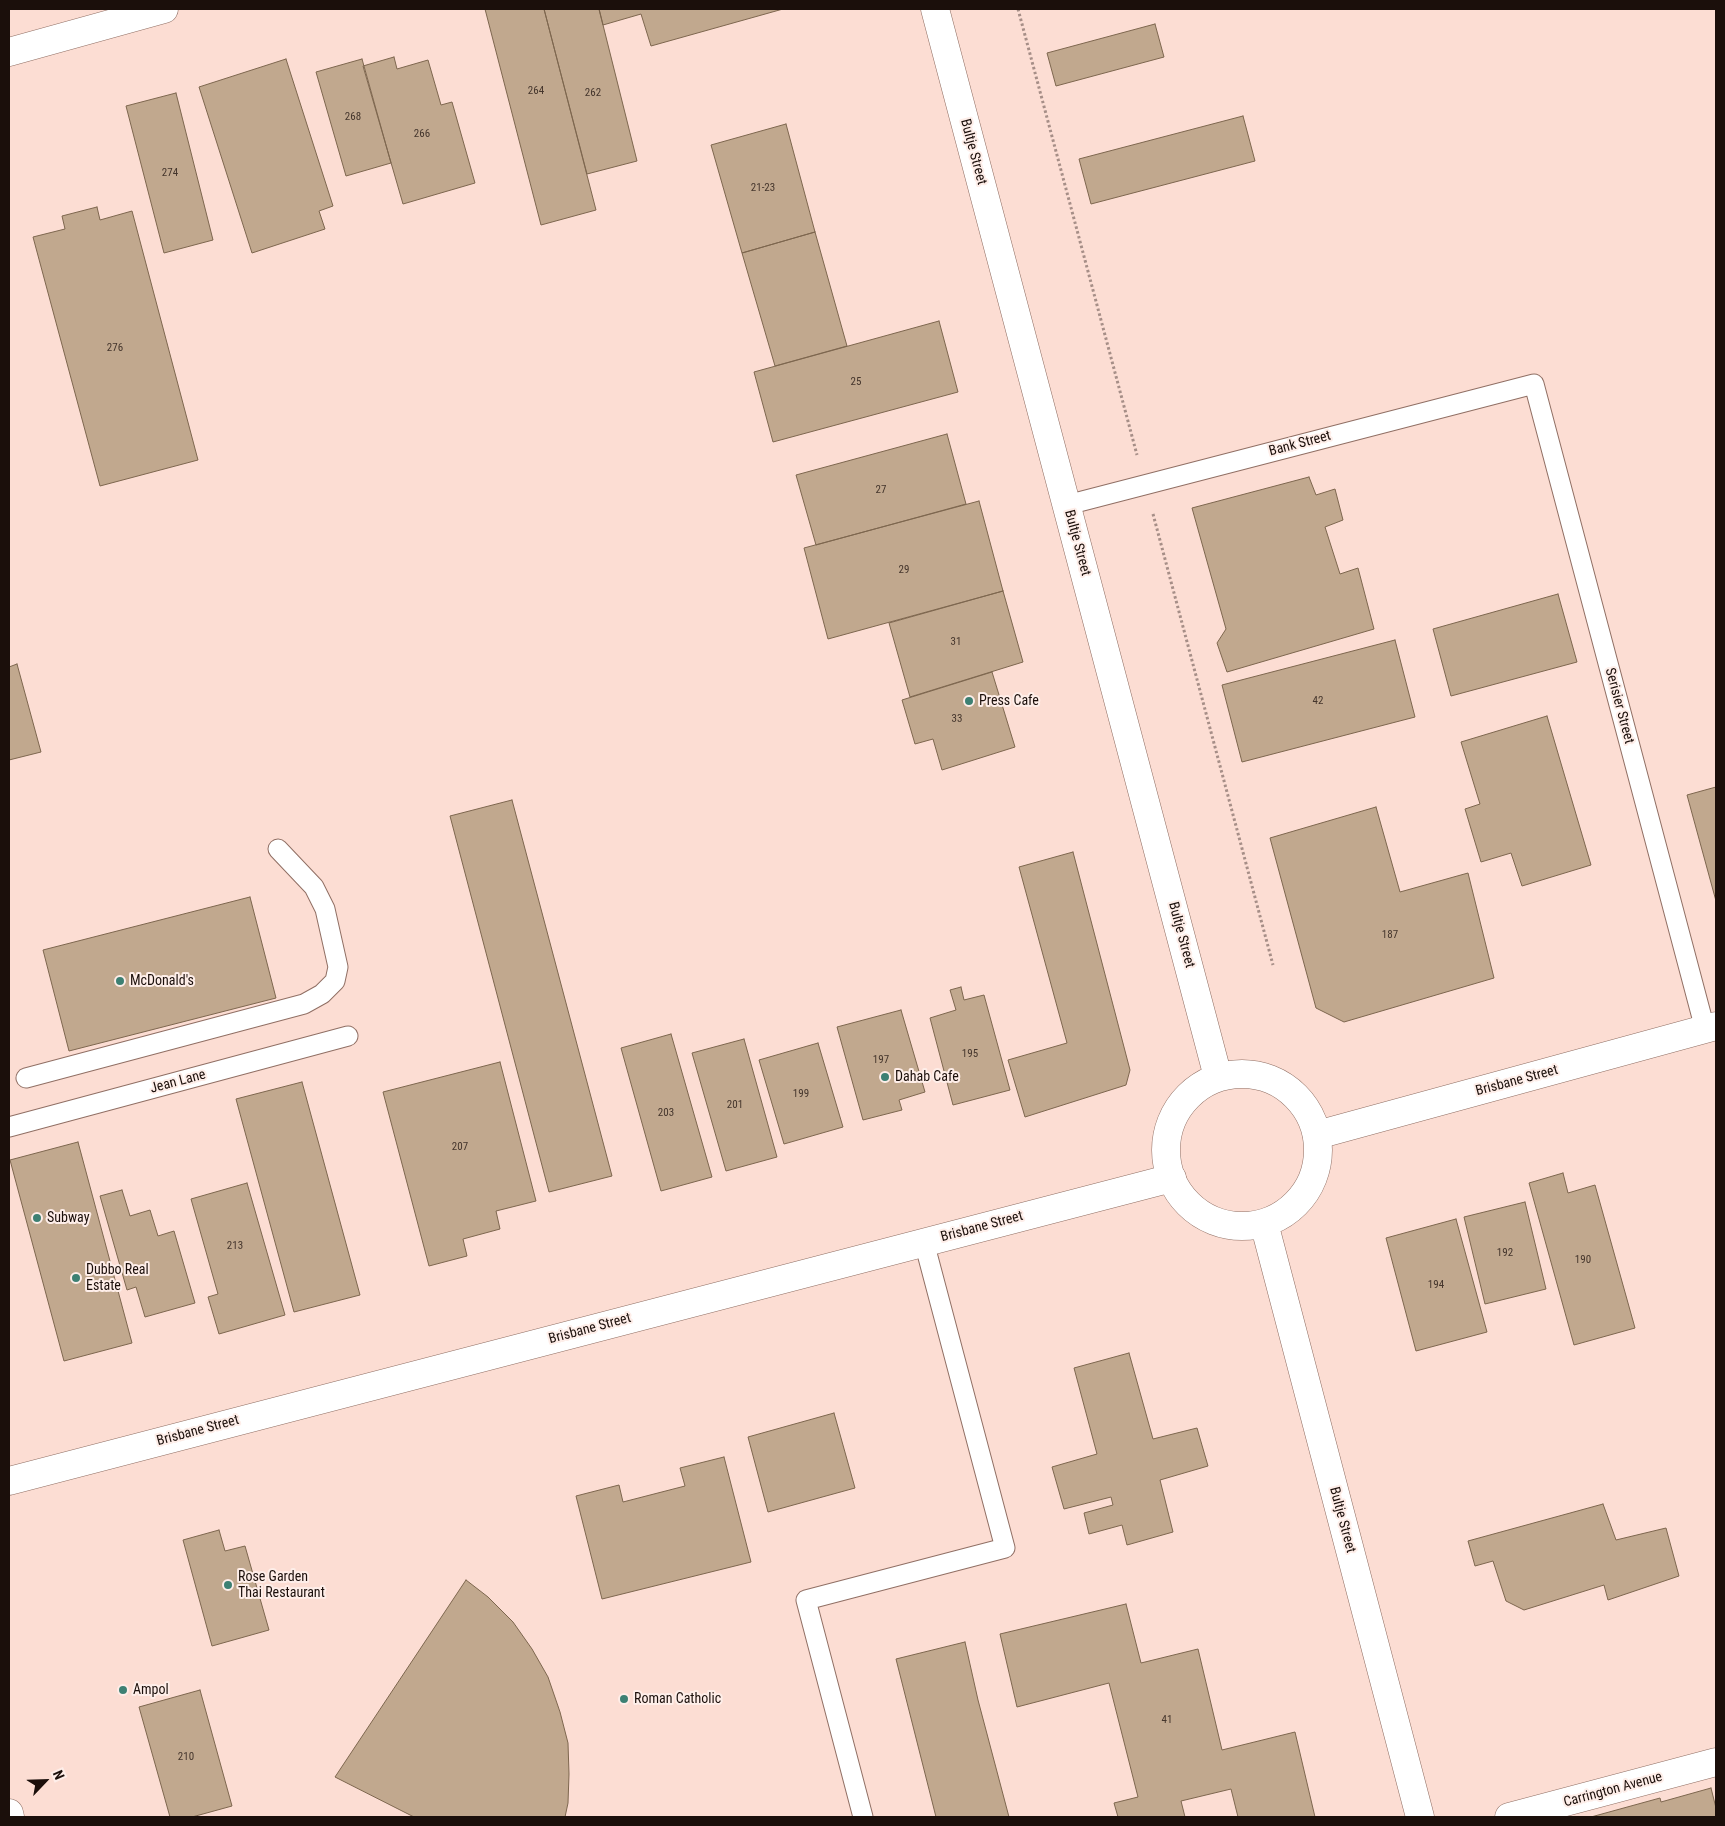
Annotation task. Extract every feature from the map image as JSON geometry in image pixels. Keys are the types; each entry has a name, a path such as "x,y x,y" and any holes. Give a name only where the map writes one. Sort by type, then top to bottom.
{"main road":[{"path":"9,52 164,9"},
{"name":"Bultje Street","path":"935,9 1218,1077"},
{"name":"Brisbane Street","path":"1317,1135 1710,1028"},
{"path":"1244,1073 1269,1078 1291,1092 1308,1112 1317,1135 1318,1158 1313,1180 1296,1204 1284,1214 1264,1223 1241,1226 1219,1222 1200,1213 1182,1197 1172,1178 1166,1153 1169,1129 1179,1107 1197,1088 1218,1077 1244,1073"},
{"name":"Brisbane Street","path":"9,1481 1172,1178"},
{"name":"Bultje Street","path":"1264,1223 1420,1817"},
{"name":"Carrington Avenue","path":"1509,1817 1716,1762"}],"lane":[{"name":"Bank Street","path":"1067,505 1534,384"},
{"name":"Serisier Street","path":"1534,384 1710,1028"},
{"path":"26,1078 304,1004 322,994 335,981 338,967 325,909 314,887 278,849"},
{"name":"Jean Lane","path":"9,1127 348,1036"},
{"path":"863,1817 806,1600 1005,1548 924,1242"}],"building":[{"path":"485,9 544,9 596,210 541,225"},
{"path":"544,9 599,9 637,161 587,174"},
{"path":"599,9 783,9 651,46 641,14 603,25"},
{"path":"1155,24 1164,57 1056,86 1047,53"},
{"path":"394,57 397,69 428,60 441,105 452,102 475,183 403,204 363,66"},
{"path":"286,59 333,206 319,211 325,229 252,253 199,87"},
{"path":"362,59 391,163 346,176 316,72"},
{"path":"176,93 213,240 164,253 126,106"},
{"path":"1243,116 1255,161 1091,204 1079,159"},
{"path":"786,124 815,232 742,253 711,145"},
{"path":"97,207 100,220 132,211 198,460 100,486 33,237 65,229 62,216"},
{"path":"815,232 847,346 775,366 742,253"},
{"path":"939,321 958,392 773,442 754,372"},
{"path":"947,434 966,504 816,545 796,475"},
{"path":"1309,477 1316,495 1335,489 1343,520 1325,527 1340,574 1358,568 1374,629 1227,672 1217,643 1226,629 1192,508"},
{"path":"979,501 1003,591 828,639 804,548"},
{"path":"1003,591 1023,662 910,697 889,623"},
{"path":"1558,594 1577,662 1451,696 1433,629"},
{"path":"1395,640 1415,717 1242,762 1222,685"},
{"path":"17,664 41,752 9,760 9,667"},
{"path":"992,672 1015,747 942,770 933,739 915,744 902,700"},
{"path":"1547,716 1591,865 1522,886 1511,853 1481,862 1465,809 1480,804 1461,742"},
{"path":"1716,787 1716,901 1687,795"},
{"path":"512,800 612,1176 549,1192 450,816"},
{"path":"1376,807 1400,892 1468,873 1494,978 1344,1022 1316,1008 1270,838"},
{"path":"1073,852 1130,1070 1126,1085 1025,1117 1008,1060 1067,1043 1019,867"},
{"path":"250,897 276,998 69,1051 43,950"},
{"path":"961,987 964,1000 984,995 1010,1090 953,1105 930,1018 956,1010 950,990"},
{"path":"901,1010 925,1092 899,1100 902,1110 863,1120 837,1027"},
{"path":"671,1034 712,1177 661,1191 621,1048"},
{"path":"744,1039 777,1157 726,1171 692,1053"},
{"path":"818,1043 843,1127 784,1144 759,1060"},
{"path":"500,1062 536,1201 496,1211 500,1229 463,1239 467,1256 429,1266 383,1092"},
{"path":"302,1082 360,1295 294,1312 236,1099"},
{"path":"78,1142 132,1343 64,1361 10,1160"},
{"path":"1563,1173 1568,1193 1595,1185 1635,1328 1574,1345 1529,1183"},
{"path":"247,1183 285,1315 219,1334 208,1297 218,1294 191,1199"},
{"path":"122,1190 130,1216 150,1210 158,1236 174,1231 195,1303 145,1317 136,1287 127,1290 100,1196"},
{"path":"1525,1202 1546,1289 1485,1304 1464,1217"},
{"path":"1456,1219 1487,1332 1416,1351 1386,1238"},
{"path":"1129,1353 1153,1439 1197,1428 1208,1466 1160,1480 1173,1532 1127,1545 1122,1525 1089,1534 1084,1513 1113,1505 1111,1497 1064,1509 1052,1467 1097,1454 1074,1368"},
{"path":"834,1413 855,1488 768,1512 748,1437"},
{"path":"724,1457 751,1562 602,1599 576,1496 619,1485 623,1502 685,1486 680,1468"},
{"path":"1603,1504 1616,1540 1666,1528 1679,1576 1608,1600 1604,1585 1524,1610 1506,1601 1493,1561 1475,1566 1468,1541"},
{"path":"219,1530 225,1551 245,1546 269,1630 212,1646 183,1540"},
{"path":"466,1580 488,1597 513,1622 532,1649 548,1677 568,1743 568,1803 565,1817 414,1817 335,1777"},
{"path":"1126,1604 1141,1663 1198,1649 1222,1750 1295,1732 1315,1817 1238,1817 1231,1789 1181,1801 1185,1817 1118,1817 1114,1803 1138,1797 1109,1683 1017,1707 1000,1634"},
{"path":"965,1642 978,1700 1009,1817 936,1817 896,1659"},
{"path":"200,1690 232,1806 192,1817 170,1817 139,1707"},
{"path":"1711,1788 1716,1808 1716,1817 1591,1817 1660,1798 1661,1802"}],"place":[{"name":"Press Cafe","path":"969,701"},
{"name":"McDonald's","path":"120,981"},
{"name":"Dahab Cafe","path":"885,1077"},
{"name":"Subway","path":"37,1218"},
{"name":"Dubbo Real Estate","path":"76,1278"},
{"name":"Rose Garden Thai Restaurant","path":"228,1585"},
{"name":"Ampol","path":"123,1690"},
{"name":"Roman Catholic","path":"624,1699"}]}
